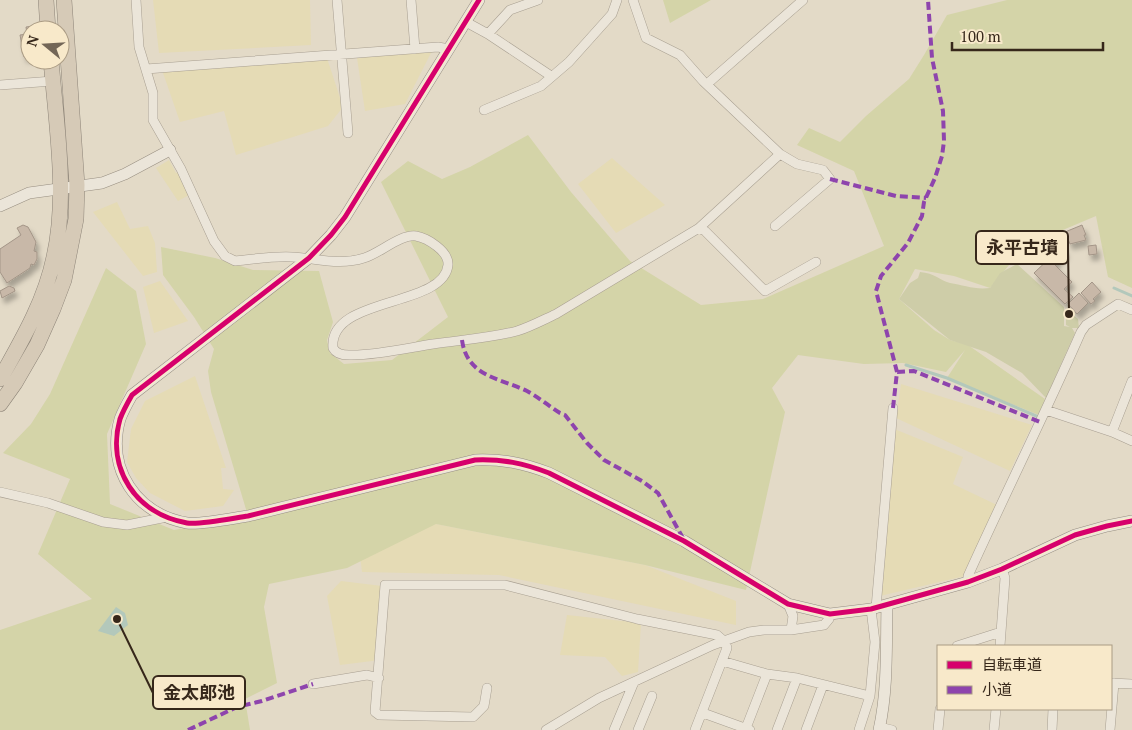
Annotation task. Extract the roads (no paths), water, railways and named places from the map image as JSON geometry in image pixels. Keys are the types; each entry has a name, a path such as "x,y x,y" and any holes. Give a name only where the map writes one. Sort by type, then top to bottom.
{"highway":[{"path":"46,0 47,20"},
{"path":"0,404 16,383 37,345 64,280 76,219 77,185 64,0"},
{"path":"1,373 23,338 43,296 56,251 61,188 52,70"}],"street":[{"path":"136,0 139,46 153,93 153,120 181,169 214,240 230,260 235,262 283,257 309,258 330,262 364,258 405,238 415,236 431,242 447,259 448,265 444,276 431,286 361,313 345,320 339,325 333,338 333,348 337,353 355,355 516,331 533,325 556,314 698,228 780,154"},
{"path":"338,0 348,133"},
{"path":"411,0 415,49"},
{"path":"479,0 345,218 332,235 309,258 132,395 120,418 116,442 118,466 128,485 143,504 167,517 189,523 248,516 475,460 502,460 527,464 558,477 684,541 788,604 830,614 878,607 968,582 1002,570 1075,535 1132,521"},
{"path":"488,34 510,10 538,0"},
{"path":"484,110 541,86 570,62 612,14 617,0"},
{"path":"633,0 646,38 680,55 707,84 780,154 797,164 823,170 830,179 774,226"},
{"path":"707,84 803,0"},
{"path":"466,22 488,34 551,76"},
{"path":"146,69 438,47 450,49"},
{"path":"0,85 53,81"},
{"path":"0,206 29,193 102,183 114,179 170,150"},
{"path":"698,228 711,237 765,291 816,262"},
{"path":"968,582 968,576 988,531 1086,326 1118,304 1132,310"},
{"path":"1112,432 1132,381"},
{"path":"859,730 870,696 893,408"},
{"path":"1046,410 1112,432 1132,441"},
{"path":"0,492 48,503 103,522 127,525 167,517"},
{"path":"1000,645 1005,578 1002,570"},
{"path":"487,688 484,706 473,717 379,715 375,712 385,585 505,585 637,619 717,635 725,642 727,648 695,730"},
{"path":"788,604 792,616 792,630"},
{"path":"878,607 886,679 879,728 892,730"},
{"path":"546,730 559,726 599,698 713,645 749,632 792,630 824,625 829,620 830,614"},
{"path":"960,645 1001,632"},
{"path":"722,661 767,674 797,678 870,696"},
{"path":"703,713 748,729 767,674"},
{"path":"313,684 367,675 379,678"},
{"path":"777,730 797,678"},
{"path":"614,730 634,682"},
{"path":"1112,683 1132,684"},
{"path":"806,730 823,685"},
{"path":"638,730 652,696"},
{"path":"938,730 940,710"},
{"path":"994,730 996,710"},
{"path":"1052,730 1053,710"},
{"path":"1110,730 1111,710"}],"waterway":[{"path":"1114,288 1132,296"},
{"path":"906,365 947,378 1041,418"}],"place":[{"name":"永平古墳","path":"1069,314"},
{"name":"金太郎池","path":"117,619"}]}
